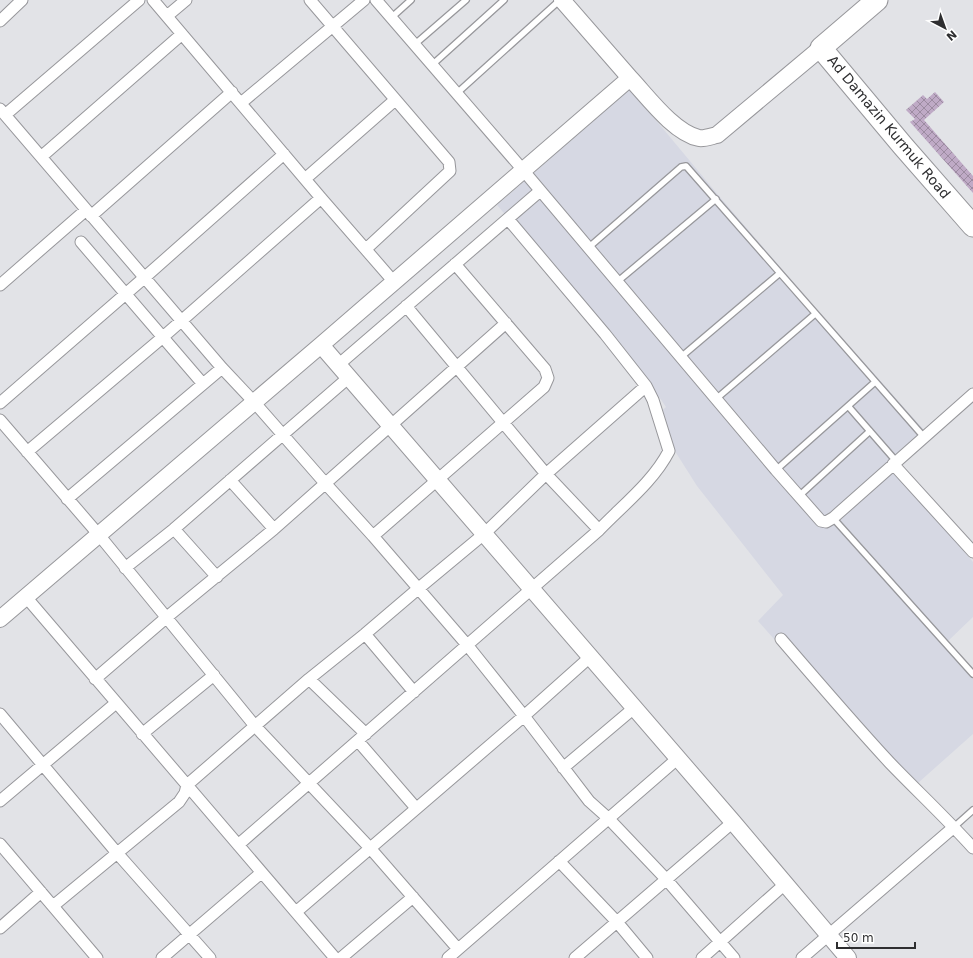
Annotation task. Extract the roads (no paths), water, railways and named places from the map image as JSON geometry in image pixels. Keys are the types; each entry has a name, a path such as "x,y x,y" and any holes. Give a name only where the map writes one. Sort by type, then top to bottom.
{"highway":[{"name":"Ad Damazin Kurmuk Road","path":"877,0 821,48 973,226"}],"street":[{"path":"0,21 22,0"},
{"path":"139,0 2,112 222,368 419,588 524,716 589,801 608,818 666,879 734,958"},
{"path":"153,0 394,282"},
{"path":"167,16 186,0"},
{"path":"310,0 449,162 450,171 366,250"},
{"path":"242,103 364,0"},
{"path":"376,0 523,170 776,470 821,521 828,522 833,518 973,394"},
{"path":"561,0 670,122 684,133 700,139 717,135 821,48"},
{"path":"41,157 182,34"},
{"path":"0,619 321,345 630,78"},
{"path":"0,284 89,213 232,92"},
{"path":"305,179 395,100"},
{"path":"0,403 284,154"},
{"path":"337,366 540,191"},
{"path":"27,452 163,337 321,198"},
{"path":"238,845 468,646 599,530 662,465 669,451 653,400 646,386 605,334 508,219"},
{"path":"81,242 203,384"},
{"path":"373,536 544,387 548,378 545,369 455,264"},
{"path":"406,306 546,474 599,530"},
{"path":"95,679 167,617 274,529 506,323"},
{"path":"321,345 337,366 733,822 848,958"},
{"path":"67,499 222,368"},
{"path":"125,568 174,528 348,378"},
{"path":"53,906 179,802 185,793 186,785 309,679 484,534 546,474 646,386"},
{"path":"2,428 27,452 99,535 255,726 370,848 458,949"},
{"path":"895,463 973,552"},
{"path":"230,480 274,529"},
{"path":"174,528 217,577"},
{"path":"26,597 335,958"},
{"path":"365,634 414,692"},
{"path":"781,639 829,695 890,762 973,848"},
{"path":"296,912 524,716 590,657"},
{"path":"142,734 214,675"},
{"path":"309,679 362,738 416,808"},
{"path":"0,802 116,703"},
{"path":"563,768 634,708"},
{"path":"0,714 117,853 210,958"},
{"path":"448,958 677,758"},
{"path":"575,958 733,822"},
{"path":"802,958 954,827"},
{"path":"0,844 96,958"},
{"path":"559,861 617,922 647,958"},
{"path":"162,958 261,873"},
{"path":"702,958 785,884"},
{"path":"0,928 41,892"},
{"path":"341,958 413,897"}],"lane":[{"path":"391,18 411,0"},
{"path":"414,45 466,0"},
{"path":"432,65 504,0"},
{"path":"456,94 561,0"},
{"path":"588,248 681,167 686,166 924,437"},
{"path":"617,282 716,199"},
{"path":"681,357 780,273"},
{"path":"716,399 815,314"},
{"path":"776,470 875,382"},
{"path":"848,406 895,463"},
{"path":"799,496 870,431"},
{"path":"833,518 973,674"},
{"path":"954,827 973,810"}]}
